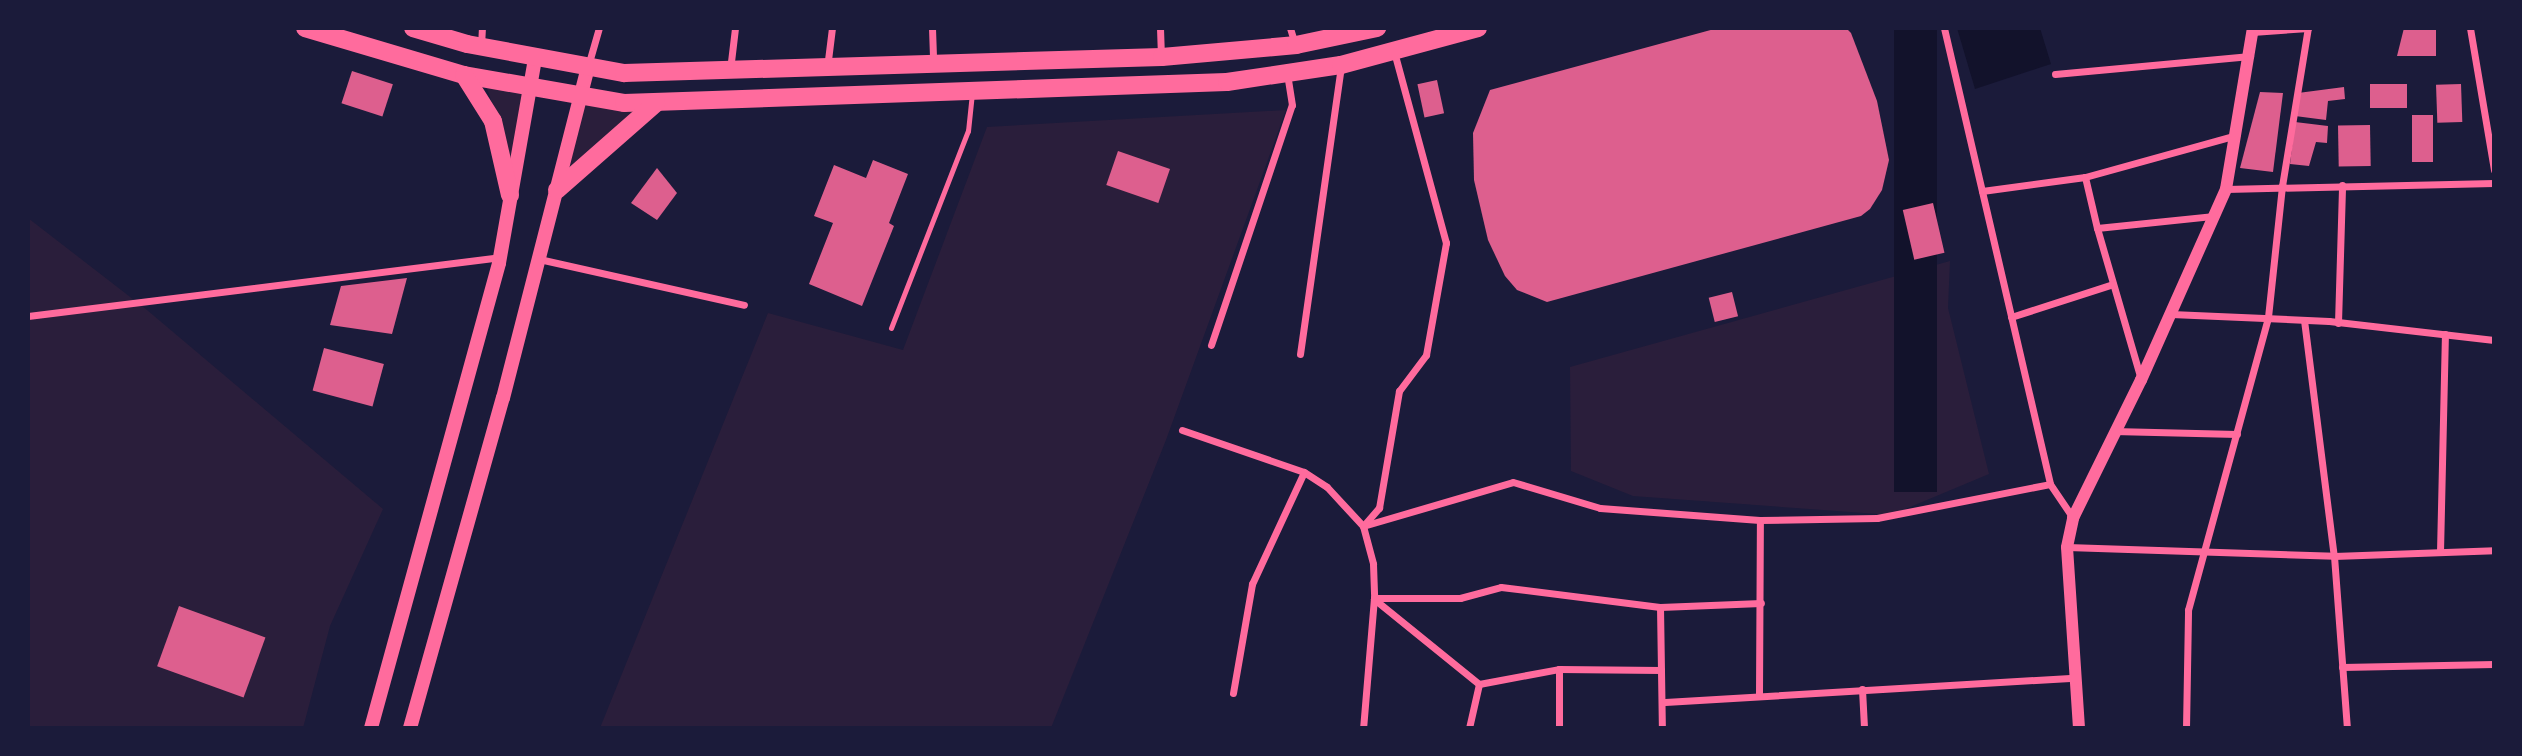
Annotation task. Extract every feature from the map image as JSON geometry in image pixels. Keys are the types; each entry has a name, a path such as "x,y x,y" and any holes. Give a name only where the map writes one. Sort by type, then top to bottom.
{"main road":[{"path":"305,28 464,75 580,97 656,103 1172,87 1341,65 1478,28"},
{"path":"413,28 481,47 624,73 1161,57 1293,36 1377,28"},
{"path":"371,728 499,257 534,58"},
{"path":"410,728 539,259 588,67"},
{"path":"464,75 493,121 510,195"},
{"path":"556,190 656,103"}],"street":[{"path":"481,47 482,28"},
{"path":"588,67 599,28"},
{"path":"730,71 735,28"},
{"path":"827,68 832,28"},
{"path":"932,28 933,65"},
{"path":"1160,28 1161,57"},
{"path":"1944,28 2050,484 2073,518"},
{"path":"2079,728 2067,547 2073,518 2112,431 2141,380 2226,189 2250,56 2252,30 2309,28 2282,186 2268,317 2188,610 2186,728"},
{"path":"2470,28 2494,170"},
{"path":"1363,526 1378,508 1399,391 1426,355 1446,243 1394,51"},
{"path":"2055,74 2250,56"},
{"path":"1300,354 1341,65"},
{"path":"1211,345 1292,105 1287,73"},
{"path":"1982,191 2085,177 2236,135"},
{"path":"2085,177 2141,380"},
{"path":"2226,189 2494,183"},
{"path":"2338,323 2343,185"},
{"path":"2097,228 2214,216"},
{"path":"28,316 499,257"},
{"path":"539,259 744,304"},
{"path":"2011,317 2113,284"},
{"path":"2171,314 2268,317 2494,340"},
{"path":"2304,320 2334,556 2347,728"},
{"path":"2440,552 2445,334"},
{"path":"1182,430 1304,472 1327,486 1363,526 1373,564 1374,598 1363,728"},
{"path":"2112,431 2237,434"},
{"path":"1233,694 1252,584 1304,472"},
{"path":"1363,526 1514,482 1600,508 1760,520 1877,518 2050,484"},
{"path":"1759,694 1760,520"},
{"path":"2067,547 2334,556 2494,550"},
{"path":"1374,598 1460,598 1501,587 1660,607 1761,603"},
{"path":"1374,598 1479,684 1559,669 1661,670"},
{"path":"1660,607 1661,670 1665,702 1662,728"},
{"path":"2342,667 2494,664"},
{"path":"1559,669 1559,728"},
{"path":"1665,702 1759,694 2074,678"},
{"path":"1469,728 1479,684"},
{"path":"1862,689 1864,728"}],"lane":[{"path":"891,328 968,131 973,92"}],"shaded area":[{"path":"1894,28 1937,28 1937,492 1894,492"},
{"path":"1957,28 2040,28 2051,64 1975,89"},
{"path":"486,85 524,91 511,160"},
{"path":"583,102 640,108 566,172"},
{"path":"1286,110 1166,440 1051,728 600,728 768,313 903,350 987,127"},
{"path":"28,218 147,310 383,509 330,626 303,728 28,728"},
{"path":"1950,261 1948,308 1989,474 1891,515 1633,496 1571,471 1570,367"}],"building":[{"path":"1718,28 1846,28 1851,33 1877,101 1889,160 1882,190 1870,209 1861,216 1547,302 1517,290 1505,276 1488,240 1474,180 1473,133 1490,90"},
{"path":"2404,28 2436,28 2436,56 2397,56"},
{"path":"352,71 393,84 382,117 341,103"},
{"path":"1437,80 1444,113 1425,117 1417,84"},
{"path":"2370,84 2407,84 2407,108 2370,108"},
{"path":"2461,84 2462,122 2437,123 2436,85"},
{"path":"2344,87 2345,99 2328,101 2326,120 2295,116 2298,93"},
{"path":"2260,92 2283,93 2273,172 2240,168"},
{"path":"2412,115 2433,115 2433,162 2412,162"},
{"path":"2295,122 2328,126 2327,143 2316,142 2309,166 2290,164"},
{"path":"2370,125 2371,166 2339,167 2338,126"},
{"path":"1118,151 1170,169 1158,203 1106,185"},
{"path":"873,160 908,174 889,223 894,226 862,306 809,284 833,223 814,216 834,165 866,178"},
{"path":"657,168 677,193 657,220 631,203"},
{"path":"1933,203 1944,253 1914,260 1903,210"},
{"path":"407,278 392,334 330,325 341,286"},
{"path":"1732,292 1738,316 1715,322 1709,298"},
{"path":"324,348 384,364 372,407 313,391"},
{"path":"179,606 265,637 244,698 157,666"}]}
